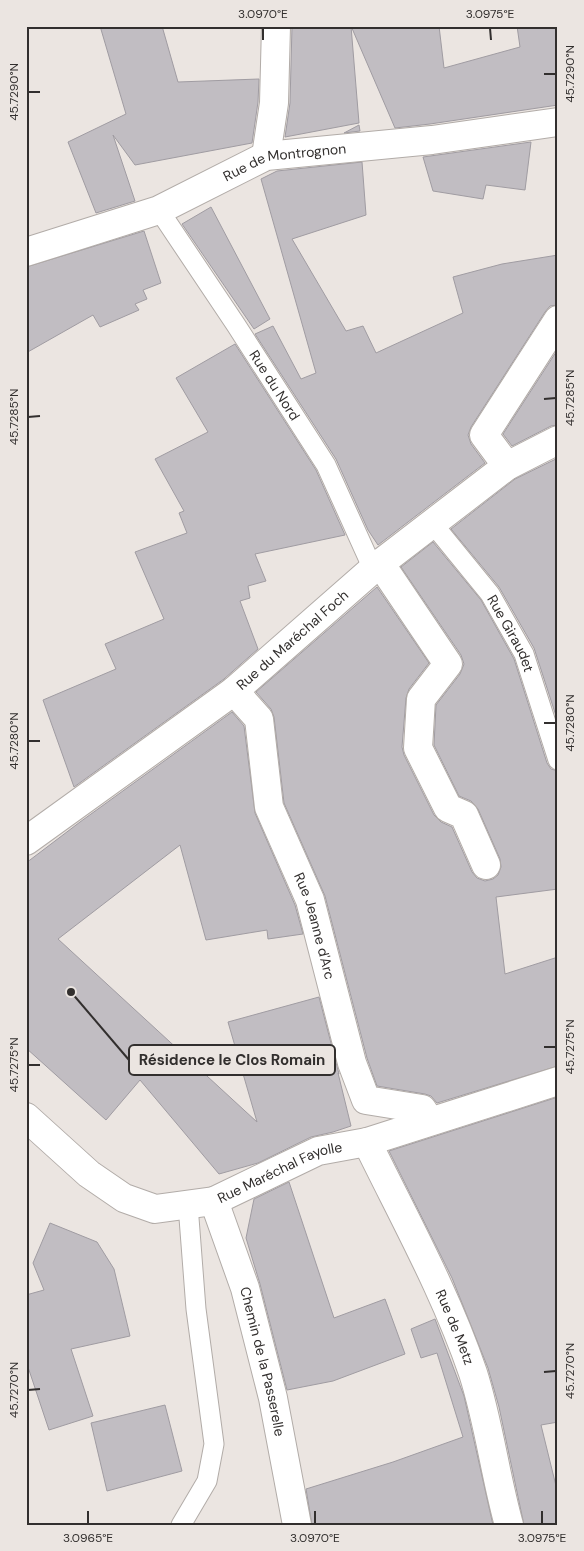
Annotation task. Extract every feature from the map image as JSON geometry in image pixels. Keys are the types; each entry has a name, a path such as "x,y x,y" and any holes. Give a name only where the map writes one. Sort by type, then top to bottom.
{"street":[{"path":"266,156 274,102 276,26"},
{"name":"Rue de Montrognon","path":"26,252 158,210 266,156 432,140 558,122"},
{"path":"507,466 484,434 558,320"},
{"name":"Rue du Maréchal Foch","path":"26,841 234,691 377,566 507,466 556,447"},
{"path":"377,566 448,664 420,700 418,748 448,808 464,815 486,865"},
{"name":"Rue Jeanne d'Arc","path":"234,691 258,719 269,807 310,900 352,1063 366,1100 422,1110 430,1122"},
{"name":"Rue Maréchal Fayolle","path":"26,1117 89,1174 124,1198 155,1209 201,1203 318,1151 367,1142 558,1081"},
{"name":"Rue de Metz","path":"367,1142 442,1295 473,1374 489,1435 499,1490 509,1525"},
{"name":"Chemin de la Passerelle","path":"201,1203 245,1288 273,1398 297,1525"}],"lane":[{"name":"Rue du Nord","path":"158,210 236,325 326,465 377,566"},
{"name":"Rue Giraudet","path":"433,524 490,594 524,654 558,760"},
{"path":"181,1525 206,1481 214,1444 196,1309 201,1203"}],"building":[{"path":"100,26 162,26 178,82 259,79 258,102 252,143 135,165 113,135 135,201 96,213 68,142 126,114"},
{"path":"292,26 351,26 359,123 285,137 290,103"},
{"path":"351,26 439,26 444,68 520,47 517,26 558,26 558,105 395,128"},
{"path":"359,125 360,131 344,133"},
{"path":"531,142 525,190 486,185 483,199 433,191 423,157"},
{"path":"362,162 366,215 292,239 346,331 363,326 376,353 463,313 453,277 502,264 558,255 558,305 550,306 545,312 471,427 468,435 471,444 485,463 378,545 368,530 336,459 255,334 273,326 301,379 316,373 261,179 277,171"},
{"path":"211,207 270,319 254,329 182,224"},
{"path":"144,231 161,283 143,290 147,299 135,304 139,310 100,327 93,315 26,353 26,267"},
{"path":"235,344 316,470 345,535 255,554 266,581 248,586 250,598 240,601 258,649 224,679 74,787 43,700 116,669 105,644 164,619 135,552 187,533 179,513 184,511 155,459 208,432 176,378"},
{"path":"558,349 558,425 551,426 512,446 503,434"},
{"path":"558,458 558,722 534,648 499,587 451,529 515,479"},
{"path":"433,542 481,600 514,659 547,763 551,769 558,771 558,889 496,897 505,974 558,957 558,1066 437,1103 431,1096 425,1094 377,1086 367,1058 325,896 284,803 274,717 271,709 256,692 377,587 429,663 409,689 406,698 402,747 404,755 434,815 441,822 452,827 472,872 477,878 485,881 493,879 498,875 501,867 500,859 478,809 471,801 459,796 434,745 436,705 460,674 464,664 461,655 401,567"},
{"path":"232,712 244,726 255,813 295,905 303,934 268,939 267,930 206,940 180,845 58,939 257,1122 228,1022 319,997 351,1126 311,1137 258,1163 219,1174 140,1080 106,1120 26,1048 26,863"},
{"path":"558,1097 558,1422 541,1425 558,1494 558,1525 524,1525 499,1407 488,1368 452,1278 389,1151"},
{"path":"289,1182 334,1318 385,1299 405,1354 333,1381 287,1390 260,1284 246,1238 254,1199"},
{"path":"50,1223 97,1242 114,1269 130,1336 71,1349 93,1416 49,1430 26,1361 26,1295 44,1290 33,1263"},
{"path":"435,1319 464,1396 493,1525 312,1525 306,1489 393,1462 463,1437 437,1353 421,1358 411,1329"},
{"path":"165,1405 182,1471 107,1491 91,1423"}],"place":[{"name":"Résidence le Clos Romain","path":"71,992"}]}
